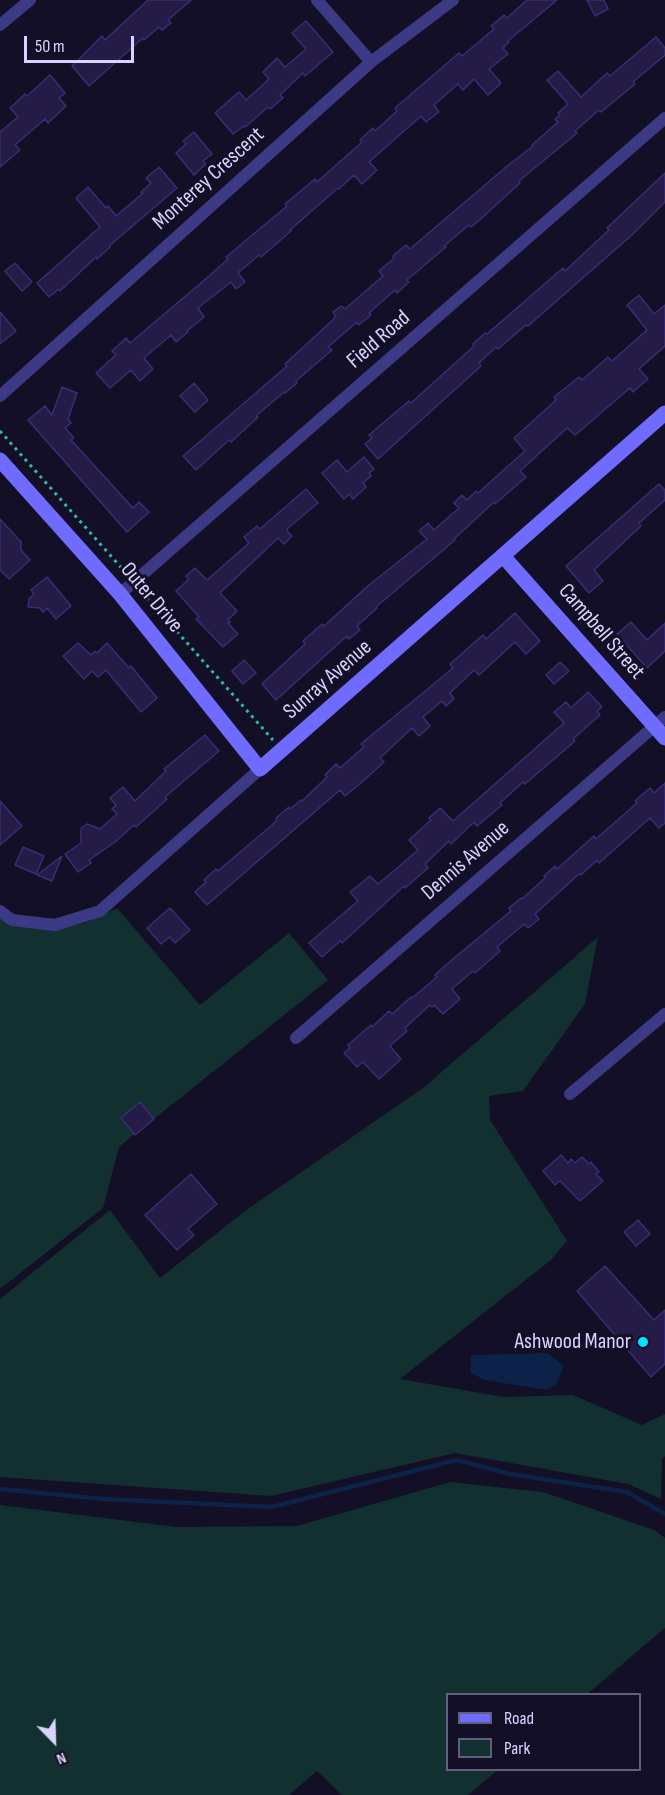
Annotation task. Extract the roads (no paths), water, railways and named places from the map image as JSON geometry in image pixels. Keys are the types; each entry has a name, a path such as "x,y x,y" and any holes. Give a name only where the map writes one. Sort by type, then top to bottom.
{"street":[{"path":"0,25 30,0"},
{"path":"317,0 371,62"},
{"name":"Monterey Crescent","path":"0,396 371,62 453,0"},
{"name":"Field Road","path":"120,594 665,118"},
{"name":"Sunray Avenue","path":"0,911 12,920 55,925 100,911 665,413"},
{"name":"Outer Drive","path":"0,460 120,594 260,769"},
{"name":"Campbell Street","path":"503,556 659,722 665,738"},
{"name":"Dennis Avenue","path":"296,1038 659,722"},
{"path":"570,1094 665,1014"}],"water":[{"path":"548,1353 564,1366 556,1385 547,1390 484,1380 470,1372 471,1355"}],"waterway":[{"path":"0,1489 103,1499 272,1507 457,1460 510,1474 627,1492 665,1514"}],"place":[{"name":"Ashwood Manor","path":"643,1342"}]}
